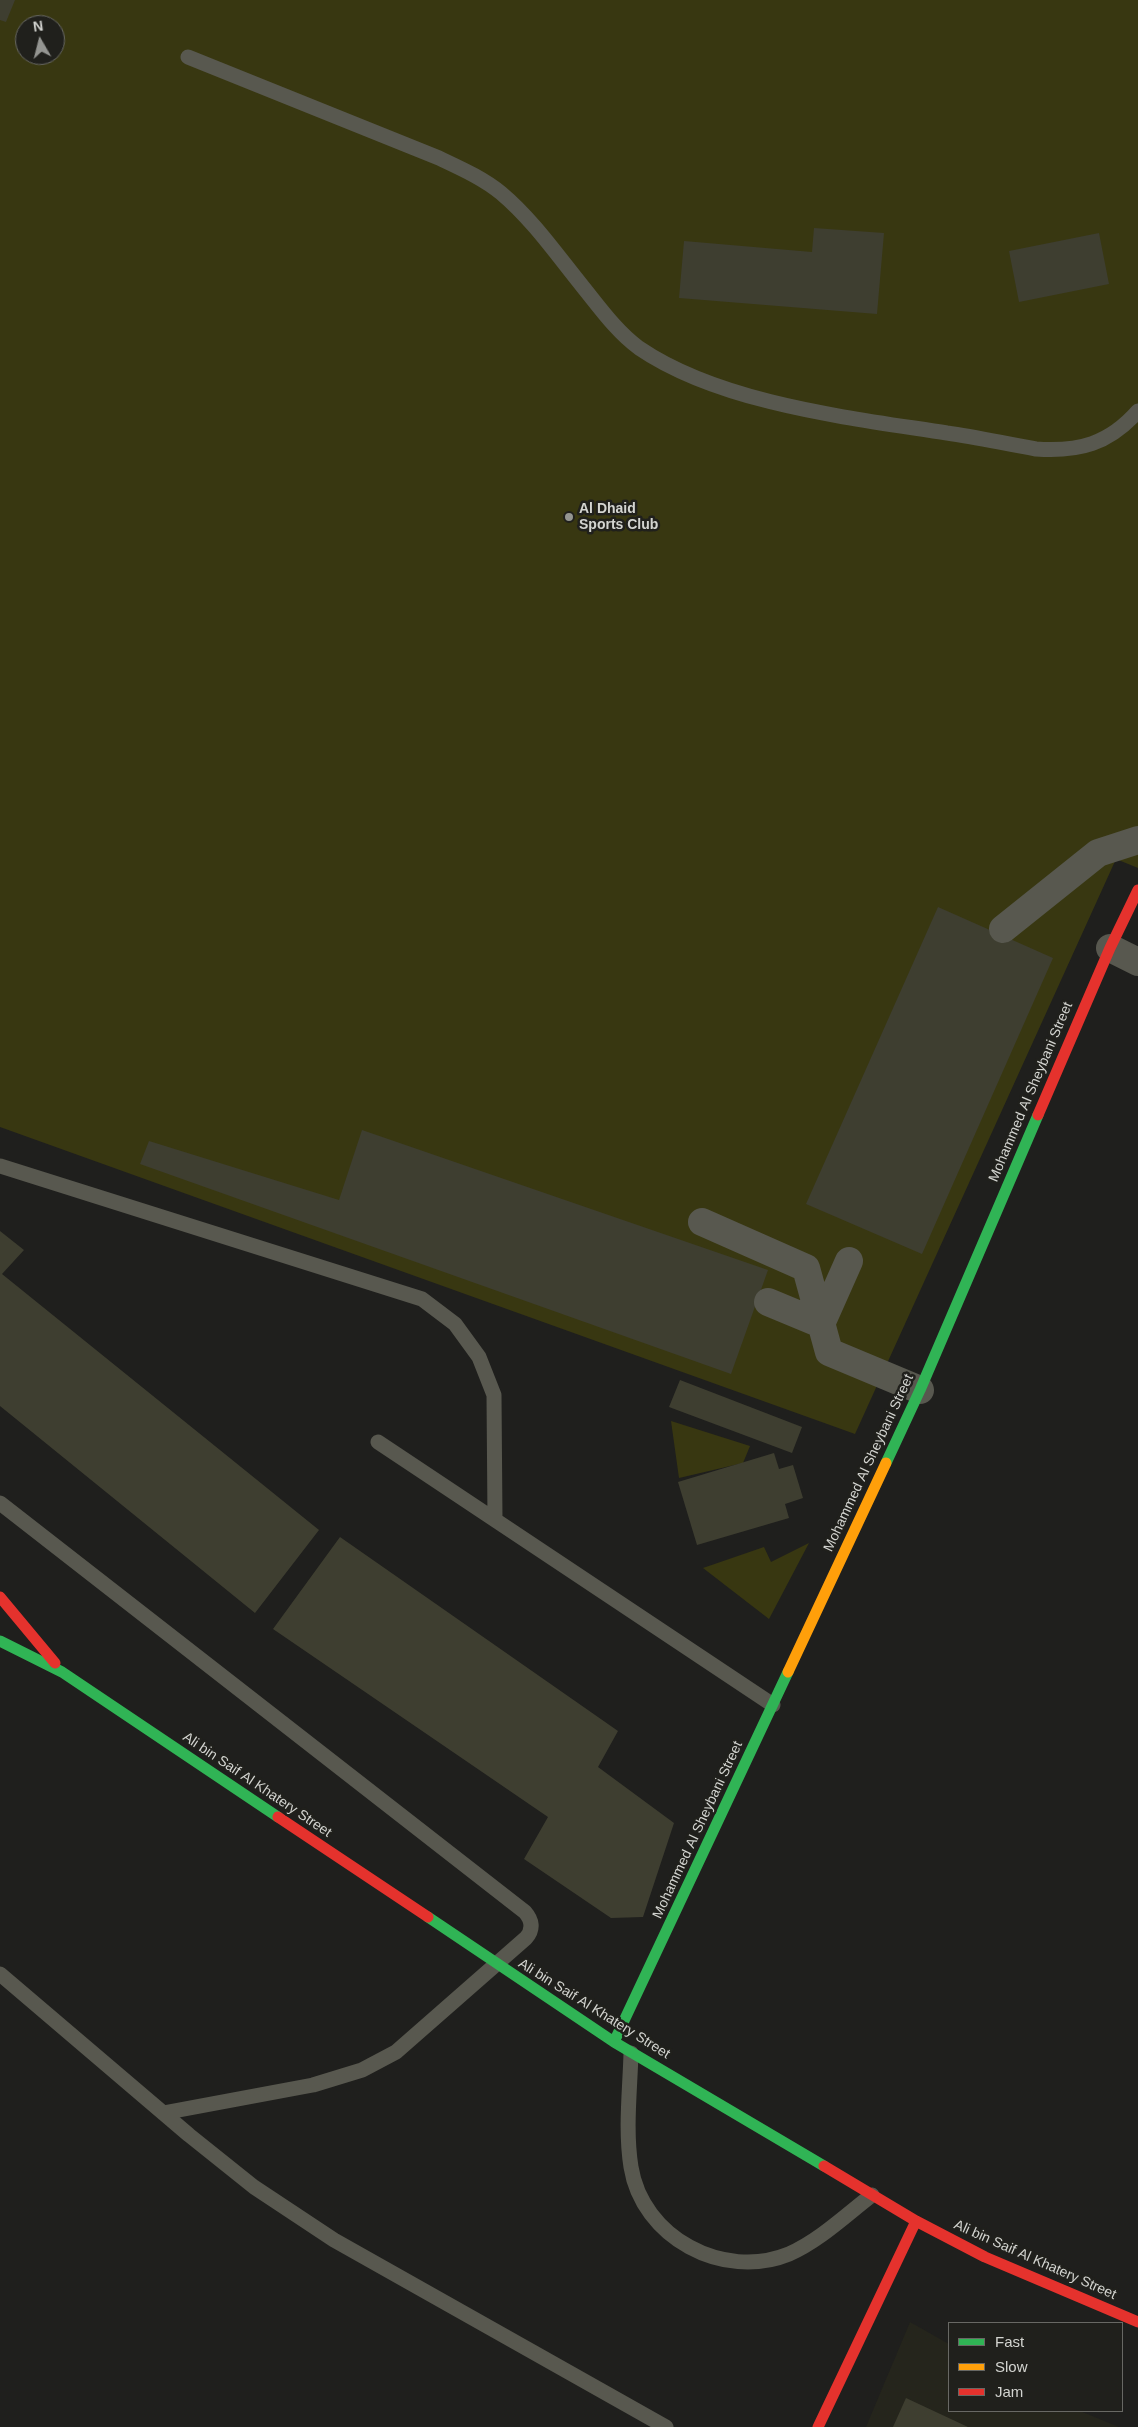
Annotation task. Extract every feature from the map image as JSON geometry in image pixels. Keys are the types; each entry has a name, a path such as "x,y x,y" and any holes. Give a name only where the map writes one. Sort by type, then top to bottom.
{"street":[{"path":"1003,929 1098,853 1138,840"},
{"name":"Mohammed Al Sheybani Street","path":"614,2042 920,1390 1110,948 1138,890"},
{"path":"1110,948 1138,962"},
{"path":"702,1222 806,1268 829,1352 920,1390"},
{"path":"821,1324 850,1261"},
{"path":"768,1302 821,1324"},
{"name":"Ali bin Saif Al Khatery Street","path":"0,1597 62,1672"},
{"name":"Ali bin Saif Al Khatery Street","path":"0,1641 62,1672 495,1964 631,2053 916,2221 985,2257 1138,2322"},
{"path":"818,2427 916,2221"}],"lane":[{"path":"188,58 430,154 472,173 500,192 531,222 613,324 638,347 669,365 704,381 781,404 828,414 1052,450 1085,447 1107,438 1126,425 1138,411"},
{"path":"0,1166 422,1299 455,1324 465,1337 479,1357 494,1395 495,1520"},
{"path":"378,1442 773,1705"},
{"path":"0,1503 525,1912 532,1925 530,1932 396,2052 362,2070 313,2086 163,2113"},
{"path":"0,1974 163,2113 254,2187 334,2240 666,2427"},
{"path":"631,2053 629,2141 631,2167 638,2192 651,2215 669,2234 690,2248 713,2258 738,2262 764,2260 788,2254 810,2243 872,2195"}],"shaded area":[{"name":"Al Dhaid Sports Club","path":"0,0 1138,0 1138,868 1116,859 855,1434 0,1127"},
{"path":"671,1421 750,1446 743,1463 679,1478"},
{"path":"809,1543 769,1619 703,1568 764,1547 771,1562"},
{"path":"910,2322 948,2343 948,2412 1082,2412 1119,2427 866,2427"}],"building":[{"path":"0,0 15,0 6,22 0,20"},
{"path":"814,228 884,233 877,314 679,298 684,241 812,252"},
{"path":"1099,233 1109,284 1019,302 1009,251"},
{"path":"938,907 1053,958 922,1254 806,1204"},
{"path":"362,1130 768,1270 731,1374 140,1164 149,1141 339,1200"},
{"path":"0,1231 24,1250 2,1274 319,1530 255,1613 0,1406"},
{"path":"680,1380 802,1427 792,1453 669,1407"},
{"path":"774,1453 779,1469 793,1465 803,1498 785,1504 789,1518 697,1545 678,1482"},
{"path":"340,1537 618,1731 598,1767 674,1823 643,1917 611,1918 524,1859 548,1817 273,1629"},
{"path":"906,2398 968,2427 893,2427"}],"traffic: fast":[{"path":"886,1463 920,1390 1038,1115"},
{"path":"0,1641 62,1672 278,1817"},
{"path":"614,2042 788,1672"},
{"path":"428,1917 614,2042 824,2166"}],"traffic: slow":[{"path":"788,1672 886,1463"}],"traffic: jam":[{"path":"1038,1115 1110,948 1138,890"},
{"path":"0,1597 55,1663"},
{"path":"278,1817 428,1917"},
{"path":"824,2166 916,2221 985,2257 1138,2322"},
{"path":"818,2427 916,2221"}],"place":[{"name":"Al Dhaid Sports Club","path":"569,517"}]}
